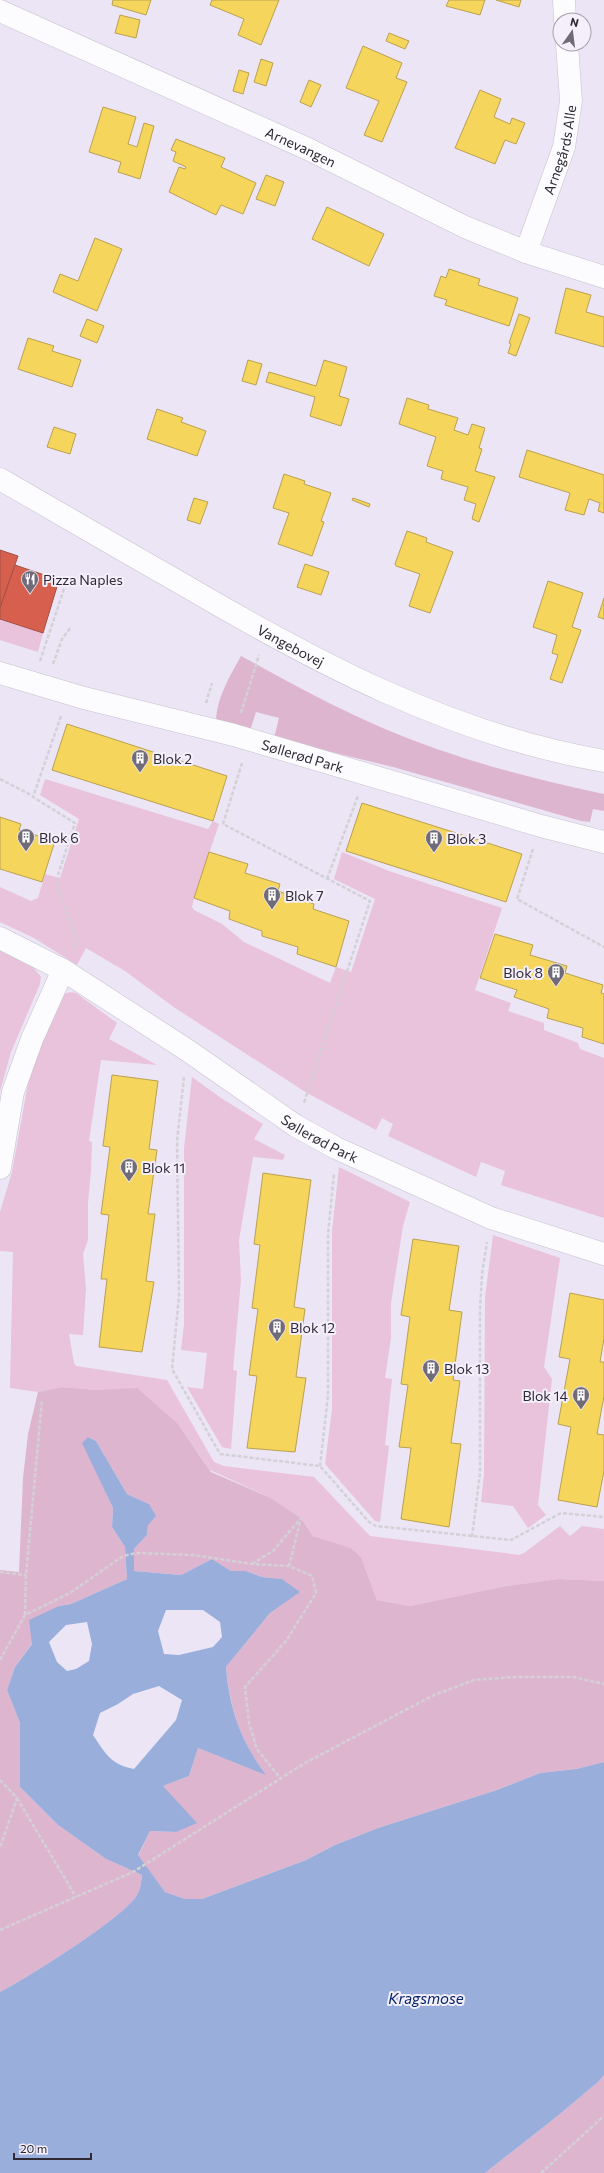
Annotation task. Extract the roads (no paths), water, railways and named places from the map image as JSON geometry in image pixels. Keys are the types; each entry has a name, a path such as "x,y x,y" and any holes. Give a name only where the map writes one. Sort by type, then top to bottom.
{"street":[{"path":"564,0 565,12"},
{"name":"Arnevangen","path":"0,11 308,149 465,227 526,252 604,277"},
{"name":"Arnegårds Alle","path":"526,252 564,147 571,101 568,52"},
{"name":"Vangebovej","path":"0,479 266,633 376,689 426,710 484,730 576,757 604,762"},
{"name":"Søllerød Park","path":"0,673 68,693 242,737 541,826 604,842"},
{"name":"Søllerød Park","path":"0,938 63,970 187,1050 296,1126 336,1148 491,1218 604,1254"},
{"path":"0,1168 13,1092 32,1039 63,970"}],"water":[{"name":"Kragsmose","path":"88,1437 96,1441 127,1494 149,1504 156,1516 148,1525 147,1535 134,1549 134,1571 181,1575 212,1559 231,1571 246,1571 262,1577 282,1579 300,1592 270,1613 226,1667 230,1697 238,1724 257,1763 266,1775 198,1748 189,1776 163,1786 197,1823 176,1832 150,1831 138,1855 165,1892 185,1899 202,1899 306,1860 335,1845 378,1828 497,1790 540,1773 576,1769 604,1762 604,2075 598,2082 560,2114 485,2173 0,2173 0,1992 75,1946 116,1916 131,1903 138,1893 142,1875 106,1859 58,1825 20,1787 20,1723 7,1690 15,1667 32,1644 29,1620 59,1606 71,1604 127,1579 125,1547 112,1527 113,1508 82,1443","holes":["166,1610 203,1610 220,1622 222,1637 213,1647 179,1655 164,1654 158,1631","87,1622 92,1644 89,1661 76,1669 67,1671 57,1662 49,1642 66,1625","159,1686 182,1700 176,1720 134,1769 119,1764 109,1757 93,1735 100,1713 133,1694"]}],"place":[{"name":"Pizza Naples","path":"30,594"},
{"name":"Blok 2","path":"140,773"},
{"name":"Blok 6","path":"26,852"},
{"name":"Blok 3","path":"434,853"},
{"name":"Blok 7","path":"272,910"},
{"name":"Blok 8","path":"556,987"},
{"name":"Blok 11","path":"129,1182"},
{"name":"Blok 12","path":"277,1342"},
{"name":"Blok 13","path":"431,1383"},
{"name":"Blok 14","path":"581,1410"}]}
